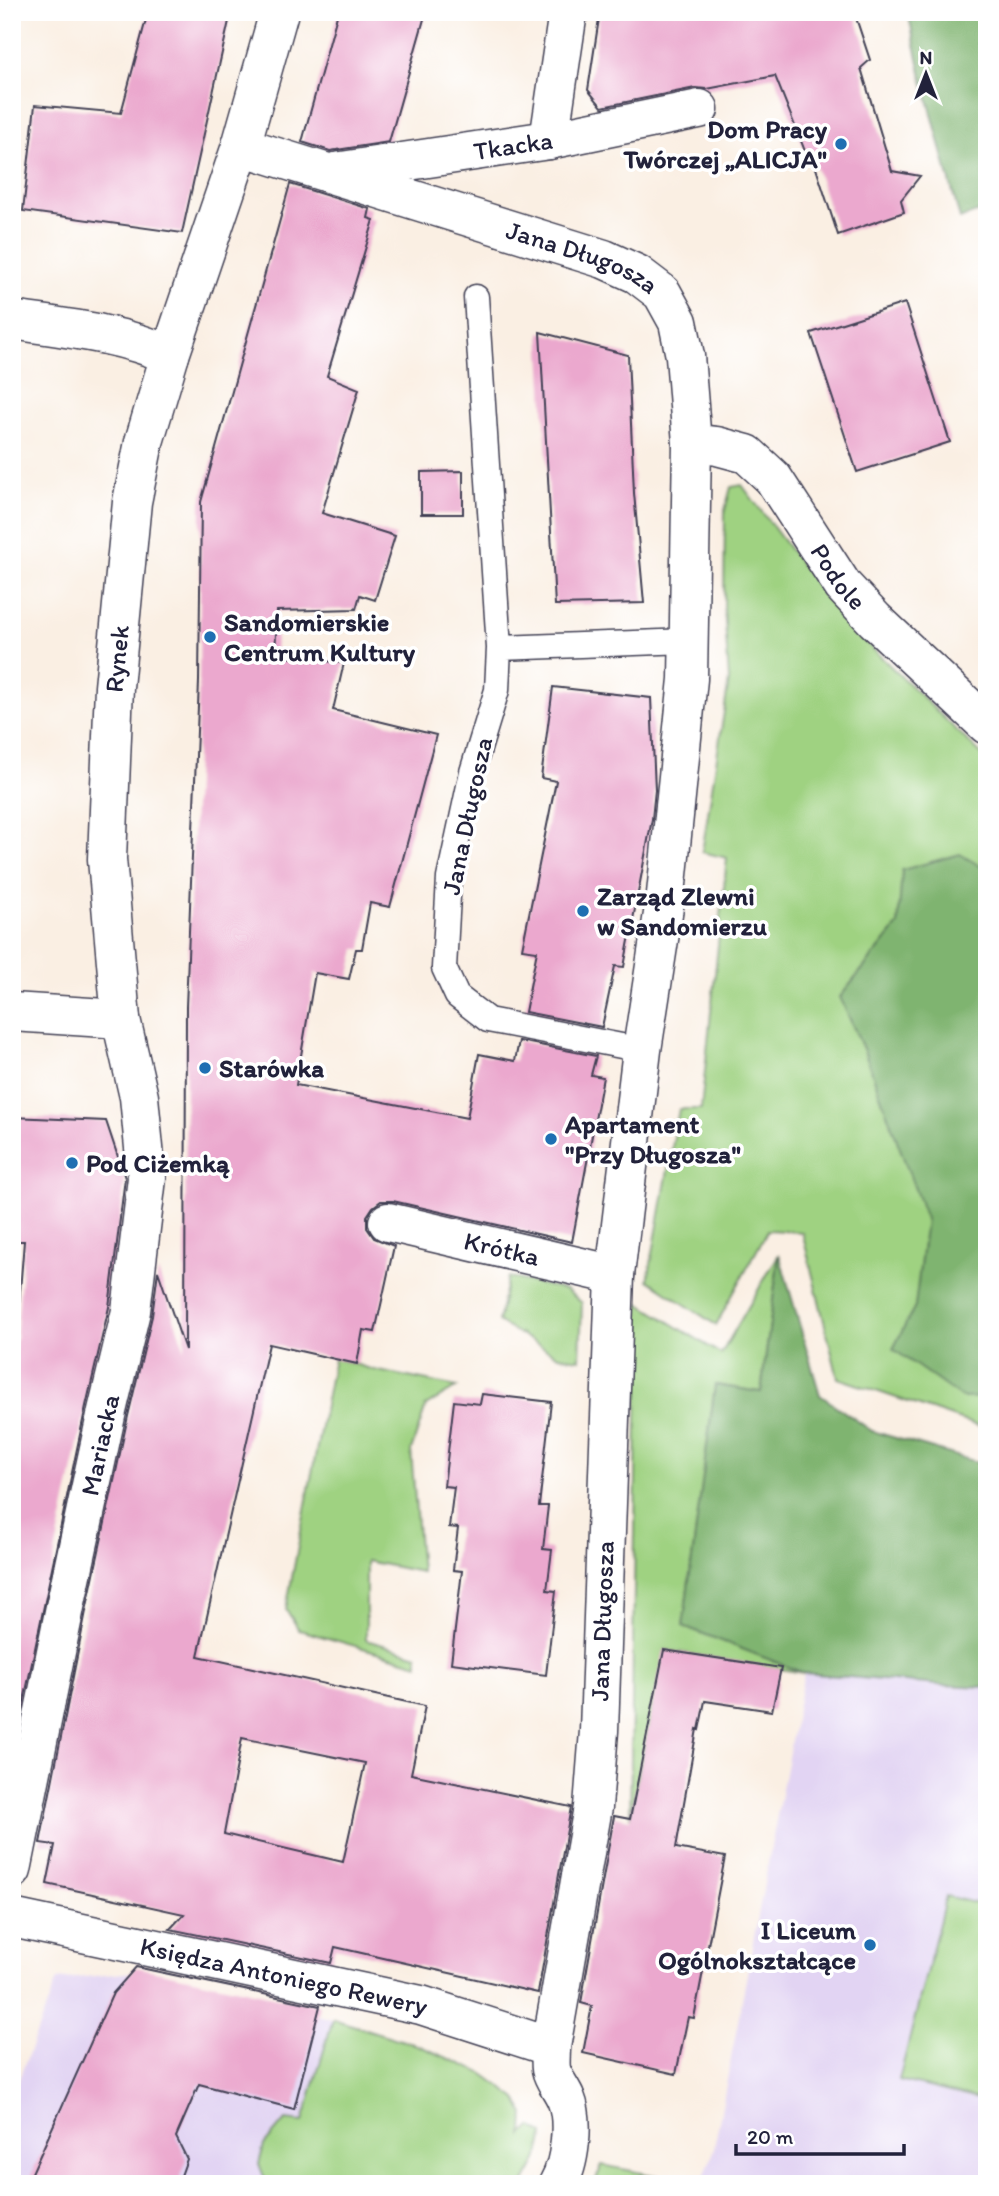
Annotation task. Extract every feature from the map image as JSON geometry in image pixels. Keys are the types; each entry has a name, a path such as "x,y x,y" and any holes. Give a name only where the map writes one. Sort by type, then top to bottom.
{"street":[{"name":"Rynek","path":"121,1018 107,859 114,687 132,502 144,442 170,355 242,146 279,12"},
{"path":"548,141 568,12"},
{"name":"Tkacka","path":"325,173 548,141 699,109"},
{"name":"Jana Długosza","path":"242,146 604,259 637,274 662,293 677,322 685,356 692,443 688,679 666,894 642,1050 615,1275 599,1731 593,1807 551,2047 551,2071 567,2101 571,2122 562,2177 558,2184"},
{"path":"12,320 107,335 149,345 170,355"},
{"name":"Podole","path":"692,443 747,454 773,478 843,586 875,620 987,724"},
{"path":"12,1012 121,1018"},
{"name":"Mariacka","path":"12,1870 21,1779 131,1311 147,1178 139,1097 121,1018"},
{"name":"Krótka","path":"388,1222 615,1275"},
{"name":"Księdza Antoniego Rewery","path":"12,1918 421,2005 551,2047"}],"lane":[{"name":"Jana Długosza","path":"476,297 499,648 497,690 472,772 449,878 444,968 457,996 488,1020 642,1050"},
{"path":"499,648 688,641"}],"shaded area":[{"name":"I Liceum Ogólnokształcące","path":"804,1673 987,1687 987,2184 701,2184 713,2154"},
{"path":"144,1971 318,2015 420,2046 482,2073 517,2099 524,2114 491,2184 12,2184 12,2097 57,1980"}],"green space":[{"path":"908,12 987,12 987,208 960,219 922,77"},
{"path":"742,485 840,617 987,760 987,1429 838,1378 802,1232 768,1230 716,1325 648,1280 679,1109 701,1109 727,858 702,852 729,680 724,608 725,510 731,487"},
{"path":"960,854 987,870 987,1397 962,1398 893,1349 915,1306 926,1219 864,1051 840,997 898,925 902,870"},
{"path":"779,1254 761,1393 716,1385 683,1625 804,1673 665,1650 630,1817 639,1303 721,1354"},
{"path":"779,1254 820,1395 872,1431 987,1465 987,1687 804,1673 683,1626 715,1385 761,1392"},
{"path":"508,1277 566,1290 582,1303 580,1359 559,1356 498,1322"},
{"path":"334,1358 374,1370 457,1387 426,1406 411,1451 421,1572 366,1561 366,1640 418,1655 418,1664 299,1630 286,1609"},
{"path":"946,1896 987,1906 987,2101 899,2080"},
{"path":"333,2019 420,2046 482,2073 517,2099 524,2114 523,2135 531,2127 543,2134 539,2154 524,2184 267,2184 259,2164 264,2145 285,2120 303,2122"},
{"path":"602,2165 698,2184 594,2184"}],"building":[{"path":"148,12 231,12 182,233 23,211 35,105 121,113"},
{"path":"338,12 426,12 389,142 330,151 302,142"},
{"path":"600,12 854,12 870,60 861,68 892,171 920,176 901,200 904,212 838,235 812,156 807,156 775,76 707,89 695,88 602,107 588,90"},
{"path":"290,184 370,209 368,218 374,220 327,376 359,389 322,513 395,536 375,600 360,595 356,609 277,611 275,656 344,663 333,710 436,735 390,907 370,903 362,949 356,949 349,979 315,973 296,1085 467,1118 479,1054 515,1061 519,1041 596,1056 591,1075 603,1077 572,1242 393,1201 381,1201 367,1216 367,1228 374,1238 394,1246 375,1332 363,1330 357,1364 269,1344 198,1656 425,1706 411,1774 571,1807 538,1993 335,1947 331,1963 170,1929 184,1914 47,1884 55,1845 40,1843 86,1611 152,1316 158,1271 185,1350 186,1007 199,681 201,502","holes":["242,1738 365,1763 343,1862 224,1834"]},
{"path":"905,303 950,442 857,472 811,333"},
{"path":"540,332 628,355 634,493 644,603 555,605"},
{"path":"463,471 463,514 421,514 421,472"},
{"path":"553,687 651,698 655,790 652,819 624,967 615,966 602,1027 525,1012 537,951 522,949 556,781 541,778"},
{"path":"12,1117 106,1121 125,1178 109,1307 12,1758 12,1392 24,1241 12,1241"},
{"path":"482,1394 551,1402 539,1506 548,1506 543,1549 552,1550 547,1590 556,1591 546,1675 451,1663 462,1571 453,1570 458,1528 449,1527 454,1487 444,1486 454,1401 480,1404"},
{"path":"664,1650 781,1668 772,1711 705,1701 699,1730 697,1729 676,1848 725,1857 694,2018 688,2017 676,2074 583,2053 592,2006 581,2003 614,1816 630,1819"},
{"path":"136,1967 320,2006 294,2109 199,2084 176,2137 187,2159 178,2184 27,2184 113,1993"}],"place":[{"name":"Dom Pracy Twórczej „ALICJA\"","path":"841,144"},
{"name":"Sandomierskie Centrum Kultury","path":"210,637"},
{"name":"Zarząd Zlewni w Sandomierzu","path":"583,911"},
{"name":"Starówka","path":"205,1068"},
{"name":"Apartament \"Przy Długosza\"","path":"551,1139"},
{"name":"Pod Ciżemką","path":"72,1163"},
{"name":"I Liceum Ogólnokształcące","path":"870,1945"}]}
